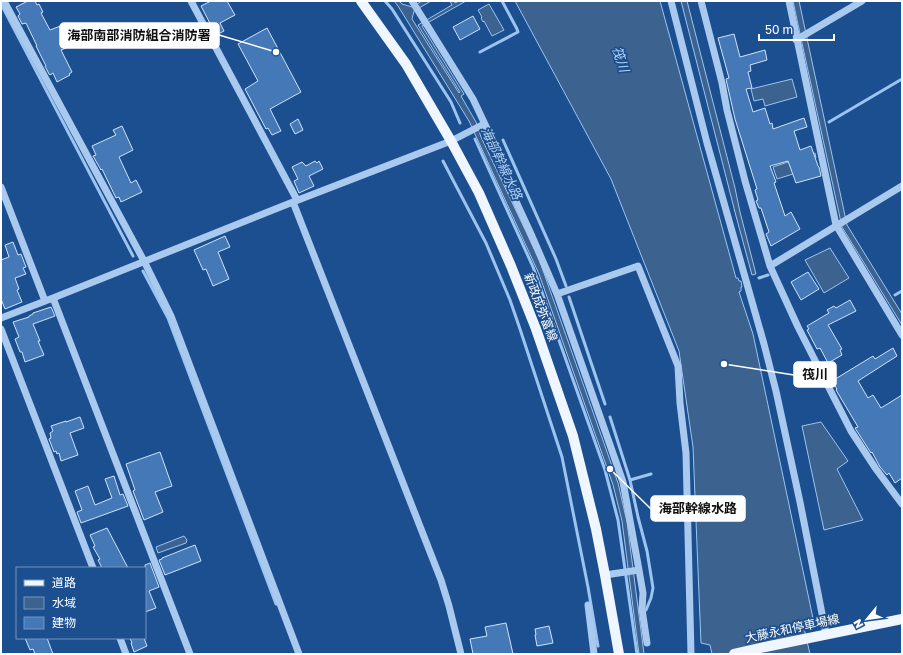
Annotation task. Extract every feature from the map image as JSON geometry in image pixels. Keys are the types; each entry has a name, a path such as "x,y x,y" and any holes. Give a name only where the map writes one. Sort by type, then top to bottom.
{"main road":[{"name":"新政成弥富線","path":"361,1 406,64 451,141 479,193 511,266 536,329 573,436 596,530 619,654"},
{"name":"大藤永和停車場線","path":"734,654 902,619"}],"street":[{"path":"4,1 172,316 299,654"},
{"path":"190,1 295,201 441,580 461,654"},
{"path":"671,1 707,143 776,391 826,634"},
{"path":"701,1 745,181 770,266 798,327 851,431 876,469 902,504"},
{"path":"789,1 838,224 902,335"},
{"path":"797,40 862,1"},
{"path":"415,5 473,99 482,125 490,137 502,171 557,294 623,482 643,593 642,609 647,643"},
{"path":"1,318 295,201 451,141 482,125"},
{"path":"770,266 902,186"},
{"path":"1,187 45,301"},
{"path":"557,294 638,266 678,366 680,403 686,453 692,654"},
{"path":"53,298 190,654"},
{"path":"1,329 93,567"},
{"path":"605,575 638,570"},
{"path":"588,605 594,654"},
{"path":"120,639 126,654"}],"water":[{"path":"394,1 399,1 402,4 412,7 422,1 431,1 414,11 412,19 459,93 460,92 418,25 452,5 450,1 454,1 455,3 459,1 466,1 422,26 464,94 461,96 476,122 481,137 539,259 618,483 627,522 644,654 639,654 622,521 613,485 539,274 469,121"},
{"path":"515,1 660,1 736,278 741,281 742,287 741,291 739,292 753,334 814,623 803,624 810,654 712,654 710,645 701,643 693,447 679,351 611,179"},
{"path":"681,1 687,1 756,274 752,275"},
{"path":"793,1 799,1 847,225 902,314 902,325 842,227"},
{"path":"489,4 504,30 492,36 484,21 483,22 478,10"},
{"path":"792,79 797,97 765,106 763,99 754,101 751,89"},
{"path":"815,153 816,158 791,167 793,174 777,179 773,167"},
{"path":"830,248 849,278 824,293 805,260"},
{"path":"821,422 848,461 837,469 863,520 824,530 802,426"},
{"path":"184,536 187,540 186,543 158,553 156,547"}],"building":[{"path":"28,1 35,1 37,5 39,4 43,12 41,13 50,30 63,25 66,30 69,28 76,44 61,50 72,72 69,74 70,75 57,82 53,73 50,75 49,74 26,23 22,24 18,16 20,14 16,7"},
{"path":"211,1 227,1 235,15 220,23 224,31 216,35 201,6"},
{"path":"473,16 480,29 460,40 453,27"},
{"path":"267,28 301,92 270,109 281,131 272,135 268,128 266,129 245,89 258,81 238,44"},
{"path":"734,34 740,57 765,50 767,60 750,65 751,71 748,72 752,88 746,89 753,112 765,108 770,124 772,123 773,129 804,118 807,127 794,131 800,150 811,146 821,176 796,183 788,161 770,166 785,216 791,212 800,229 771,246 766,234 769,232 761,208 759,208 756,201 758,200 755,190 757,189 735,119 726,79 729,78 718,38"},
{"path":"298,119 303,130 295,134 290,124"},
{"path":"122,126 133,150 119,157 131,183 136,180 142,192 121,202 119,197 116,198 102,169 101,170 93,156 96,155 92,146 116,135 113,130"},
{"path":"315,161 317,163 319,161 323,169 309,176 314,186 299,193 294,181 298,179 292,167 302,162 306,166"},
{"path":"225,236 230,247 218,252 229,279 213,286 206,269 203,270 194,250"},
{"path":"13,242 18,255 21,254 26,267 23,268 26,274 15,278 19,289 17,290 22,302 5,309 1,299 1,260 9,257 5,245"},
{"path":"808,272 819,289 801,300 791,282"},
{"path":"850,300 856,311 828,325 842,349 840,350 842,355 828,363 820,348 817,349 807,330 809,329 807,326 829,313 827,310 834,306 836,308"},
{"path":"51,307 55,316 33,324 44,355 25,362 22,352 20,352 15,339 19,337 13,322 29,317 33,313"},
{"path":"893,348 897,356 858,381 868,398 873,395 881,408 902,395 902,478 895,483 889,473 887,475 880,467 872,452 871,453 855,428 858,427 832,381 873,356 875,359"},
{"path":"80,417 84,428 70,433 78,455 61,461 59,453 57,454 56,451 54,452 49,439 51,438 50,433 53,431 51,426"},
{"path":"160,452 172,486 155,492 163,512 144,520 133,491 135,490 126,464"},
{"path":"114,476 120,495 123,494 128,506 81,523 77,512 82,510 75,491 88,486 95,505 112,498 105,479"},
{"path":"107,528 127,567 102,567 98,560 100,559 93,547 95,546 90,535"},
{"path":"195,545 201,561 165,575 159,560"},
{"path":"150,563 159,587 149,591 156,608 146,612 146,567 145,565"},
{"path":"506,623 513,654 473,654 470,639 487,636 485,627"},
{"path":"549,626 553,643 537,646 535,629"},
{"path":"25,639 47,639 53,654 35,654 33,649 30,650"},
{"path":"130,639 144,639 147,646 134,652"}],"waterway":[{"path":"385,1 392,9 451,102 460,123"},
{"path":"480,52 518,32 502,1"},
{"path":"1,4 133,256"},
{"path":"829,122 902,79"},
{"path":"475,139 533,267 605,470 618,520 637,654"},
{"path":"503,140 556,259 566,286"},
{"path":"443,161 486,243 510,300 562,457 588,587 598,646"},
{"path":"143,271 168,318 276,604"},
{"path":"759,278 768,275"},
{"path":"895,295 902,291"},
{"path":"569,297 605,404"},
{"path":"610,417 630,480 647,551 653,588 646,610"},
{"path":"630,480 651,474"}],"place":[{"name":"海部南部消防組合消防署","path":"276,52"},
{"name":"筏川","path":"724,364"},
{"name":"海部幹線水路","path":"610,469"}]}
